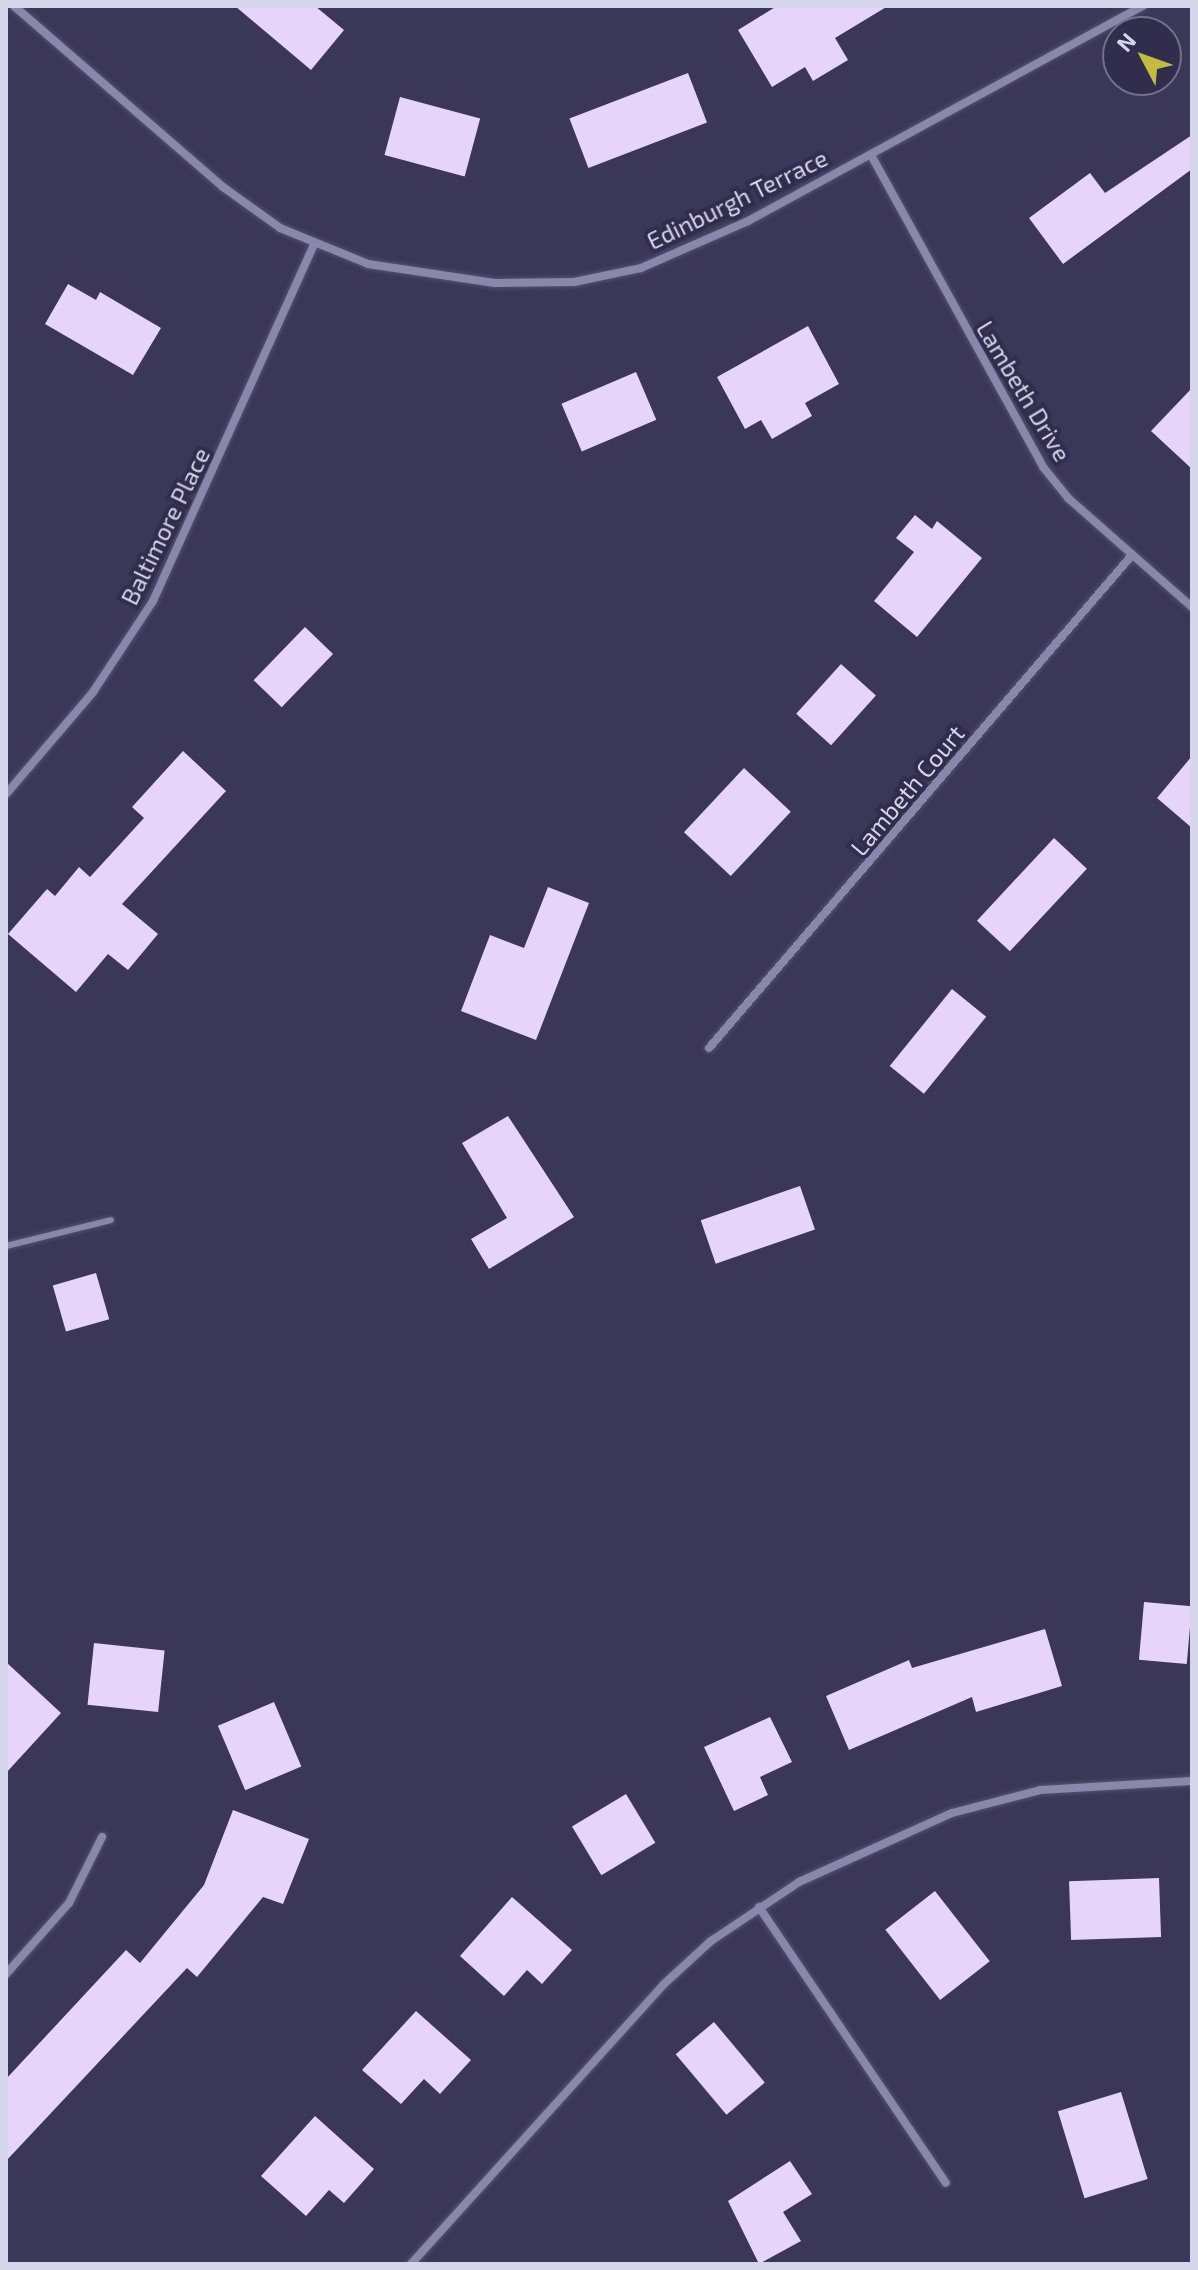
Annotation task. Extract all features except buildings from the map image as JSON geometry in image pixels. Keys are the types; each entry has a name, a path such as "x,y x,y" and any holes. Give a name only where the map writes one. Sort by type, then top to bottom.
{"street":[{"name":"Edinburgh Terrace","path":"14,6 223,187 313,246 368,264 463,279 574,282 654,262 871,155 1143,6"},
{"name":"Lambeth Drive","path":"871,155 1043,467 1132,555 1192,607"},
{"name":"Baltimore Place","path":"6,794 93,692 153,601 313,246"},
{"name":"Lambeth Court","path":"709,1048 1132,555"},
{"path":"411,2264 664,1984 759,1907 847,1856 952,1813 1040,1790 1192,1781"},
{"path":"6,1974 69,1903 102,1837"},
{"path":"759,1907 946,2183"}],"lane":[{"path":"6,1246 111,1220"}]}
